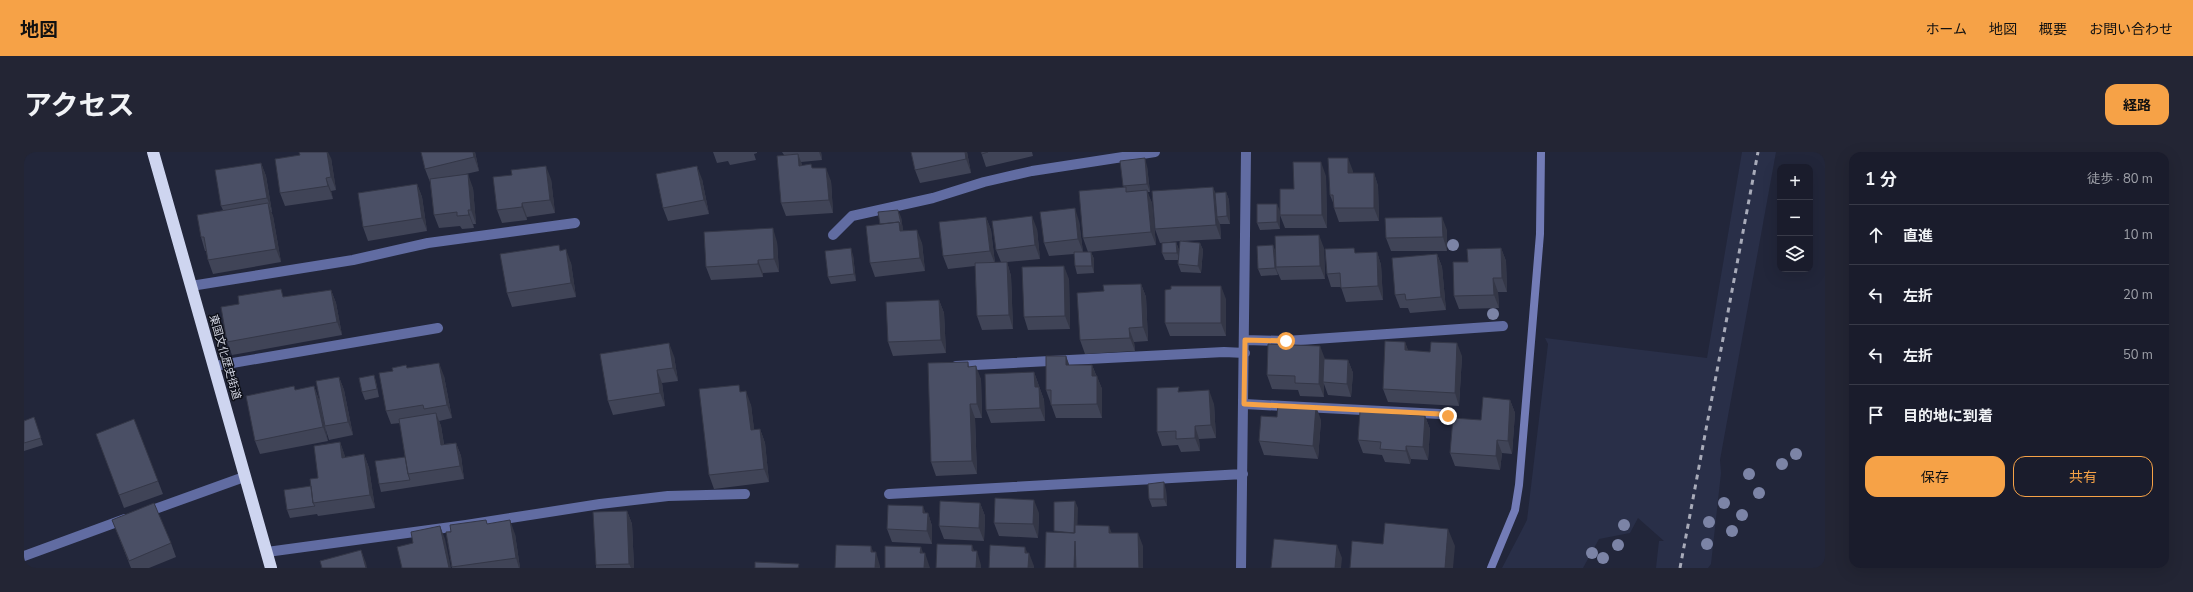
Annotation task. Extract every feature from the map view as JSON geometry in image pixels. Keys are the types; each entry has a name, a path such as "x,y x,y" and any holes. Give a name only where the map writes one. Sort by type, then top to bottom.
{"highway":[{"name":"東国文化歴史街道","path":"153,152 215,366 244,477 271,568"}],"street":[{"path":"833,234 852,216 933,198 984,182 1032,171 1155,152"},
{"path":"1241,568 1245,353 1246,152"},
{"path":"191,286 353,260 428,243 575,223"},
{"path":"1245,340 1286,341 1503,326"},
{"path":"215,366 438,328"},
{"path":"946,366 1224,352 1245,353"},
{"path":"1244,404 1440,414 1448,416"},
{"path":"889,494 1243,474"},
{"path":"24,556 244,477"},
{"path":"267,552 466,525 600,504 668,496 745,494"}],"shaded area":[{"path":"1742,152 1776,152 1720,460 1721,473 1711,564 1708,568 1656,568 1659,541 1664,541 1638,518 1630,533 1599,539 1583,568 1502,568 1527,520 1548,344 1545,338 1707,358"}],"building":[{"path":"299,152 327,152 331,177 326,178 328,186 280,193 275,159 300,155"},
{"path":"421,152 473,152 474,157 425,169"},
{"path":"911,152 965,152 966,159 915,170"},
{"path":"798,154 799,166 811,164 812,168 826,168 829,200 781,203 777,156"},
{"path":"1145,158 1147,184 1123,186 1120,161"},
{"path":"1328,158 1348,158 1348,173 1374,173 1374,208 1334,208 1333,195 1330,195"},
{"path":"1293,162 1321,162 1322,215 1280,215 1280,189 1294,189"},
{"path":"261,163 267,198 221,206 215,170"},
{"path":"546,166 550,200 522,203 522,207 497,210 493,177 512,175 511,170"},
{"path":"697,166 704,200 663,208 656,174"},
{"path":"468,174 471,210 468,210 469,215 457,216 457,212 434,215 430,179"},
{"path":"417,184 422,218 363,227 358,193"},
{"path":"1126,187 1126,192 1147,190 1151,232 1083,238 1079,191"},
{"path":"1213,187 1216,225 1155,229 1152,191"},
{"path":"1226,192 1227,216 1217,217 1215,193"},
{"path":"268,203 276,249 208,260 204,237 201,237 197,215"},
{"path":"1257,204 1277,204 1277,222 1257,223"},
{"path":"1075,208 1078,239 1044,243 1040,212"},
{"path":"898,210 902,228 899,222 880,224 878,212"},
{"path":"1032,216 1035,245 996,250 992,221"},
{"path":"986,217 990,251 943,256 939,222"},
{"path":"1442,217 1443,237 1386,238 1385,218"},
{"path":"899,222 900,231 917,230 920,258 870,263 866,226"},
{"path":"773,228 774,259 758,260 758,264 706,267 704,232"},
{"path":"1319,235 1320,266 1276,267 1275,236"},
{"path":"1180,241 1200,243 1198,266 1178,264"},
{"path":"1176,242 1177,253 1162,253 1162,243"},
{"path":"559,245 560,251 566,249 571,283 507,293 500,254"},
{"path":"1273,245 1275,268 1258,269 1257,246"},
{"path":"851,248 854,274 828,277 825,251"},
{"path":"1354,248 1355,253 1377,252 1378,286 1341,288 1340,273 1327,274 1325,249"},
{"path":"1501,248 1502,278 1493,278 1494,295 1454,296 1453,262 1468,262 1467,249"},
{"path":"1074,252 1091,252 1092,266 1075,266"},
{"path":"1437,254 1441,297 1406,300 1405,294 1395,295 1392,258"},
{"path":"1007,262 1009,315 977,316 975,263"},
{"path":"1064,266 1065,316 1024,317 1022,267"},
{"path":"1141,284 1143,327 1129,328 1130,338 1080,340 1077,293 1104,291 1103,285"},
{"path":"1171,286 1221,286 1221,323 1165,323 1165,290 1171,289"},
{"path":"281,289 283,297 331,290 337,322 227,342 221,307 239,304 238,296"},
{"path":"939,300 941,340 888,342 886,302"},
{"path":"1385,341 1405,342 1405,350 1430,352 1431,342 1457,343 1455,393 1383,389"},
{"path":"669,343 673,368 657,370 660,393 608,401 600,354"},
{"path":"1268,344 1320,346 1319,384 1295,383 1295,376 1267,375"},
{"path":"1046,356 1066,356 1066,365 1092,365 1092,376 1097,376 1097,404 1051,405 1051,390 1046,390"},
{"path":"1324,359 1348,360 1347,384 1323,382"},
{"path":"968,362 968,367 976,366 977,404 970,404 972,461 931,462 928,363"},
{"path":"439,363 447,405 424,409 423,405 386,411 379,373 393,371 392,368 406,365 407,368"},
{"path":"1034,372 1035,387 1039,387 1040,408 986,410 985,374"},
{"path":"374,375 377,389 362,392 359,378"},
{"path":"339,377 348,422 325,426 316,381"},
{"path":"739,385 740,392 746,391 751,430 760,429 764,469 709,475 699,389"},
{"path":"294,386 295,390 314,386 323,427 255,441 246,396"},
{"path":"1179,387 1178,392 1209,390 1211,425 1195,426 1195,438 1176,439 1176,431 1157,432 1157,388"},
{"path":"1483,397 1510,400 1508,441 1497,440 1496,456 1450,453 1453,418 1481,420"},
{"path":"1278,404 1316,406 1313,446 1259,441 1261,416 1277,417"},
{"path":"1360,411 1425,416 1423,447 1406,446 1406,451 1380,449 1381,442 1358,440"},
{"path":"436,413 441,445 456,443 460,466 408,474 399,419"},
{"path":"34,417 41,438 24,443 24,421"},
{"path":"134,419 158,481 119,495 96,434"},
{"path":"340,442 342,458 364,454 370,495 313,503 310,479 318,478 314,446"},
{"path":"405,457 410,480 379,484 375,461"},
{"path":"1164,482 1164,499 1149,499 1148,484"},
{"path":"311,486 313,503 315,506 287,510 284,490"},
{"path":"995,498 1034,500 1033,524 994,523"},
{"path":"940,501 980,503 979,528 939,526"},
{"path":"1075,501 1074,533 1054,531 1054,502"},
{"path":"154,503 171,543 129,561 112,520"},
{"path":"888,505 923,506 923,513 928,513 927,531 887,529"},
{"path":"627,511 629,564 596,565 593,512"},
{"path":"486,520 487,524 510,520 516,558 452,567 446,532 451,532 450,525"},
{"path":"1385,523 1448,529 1445,568 1350,568 1352,541 1383,544"},
{"path":"1075,525 1109,526 1109,533 1138,533 1139,568 1076,568 1075,541 1074,568 1045,568 1046,532 1075,533"},
{"path":"440,526 449,568 402,568 397,547 413,543 411,532"},
{"path":"1274,539 1337,545 1335,568 1271,568"},
{"path":"937,544 972,545 972,551 977,551 976,568 936,568"},
{"path":"836,545 871,546 871,552 876,552 875,568 835,568"},
{"path":"990,545 1025,547 1025,553 1029,553 1028,568 989,568"},
{"path":"885,546 921,547 920,553 925,553 924,568 885,568"},
{"path":"361,550 366,568 322,568 320,561"},
{"path":"755,562 799,564 798,568 755,568"}],"waterway":[{"path":"1491,568 1515,510 1519,485 1540,234 1541,152"}],"railway":[{"path":"1680,568 1758,152"}],"route":[{"path":"1286,341 1245,340 1244,404 1440,414 1448,416"}]}
